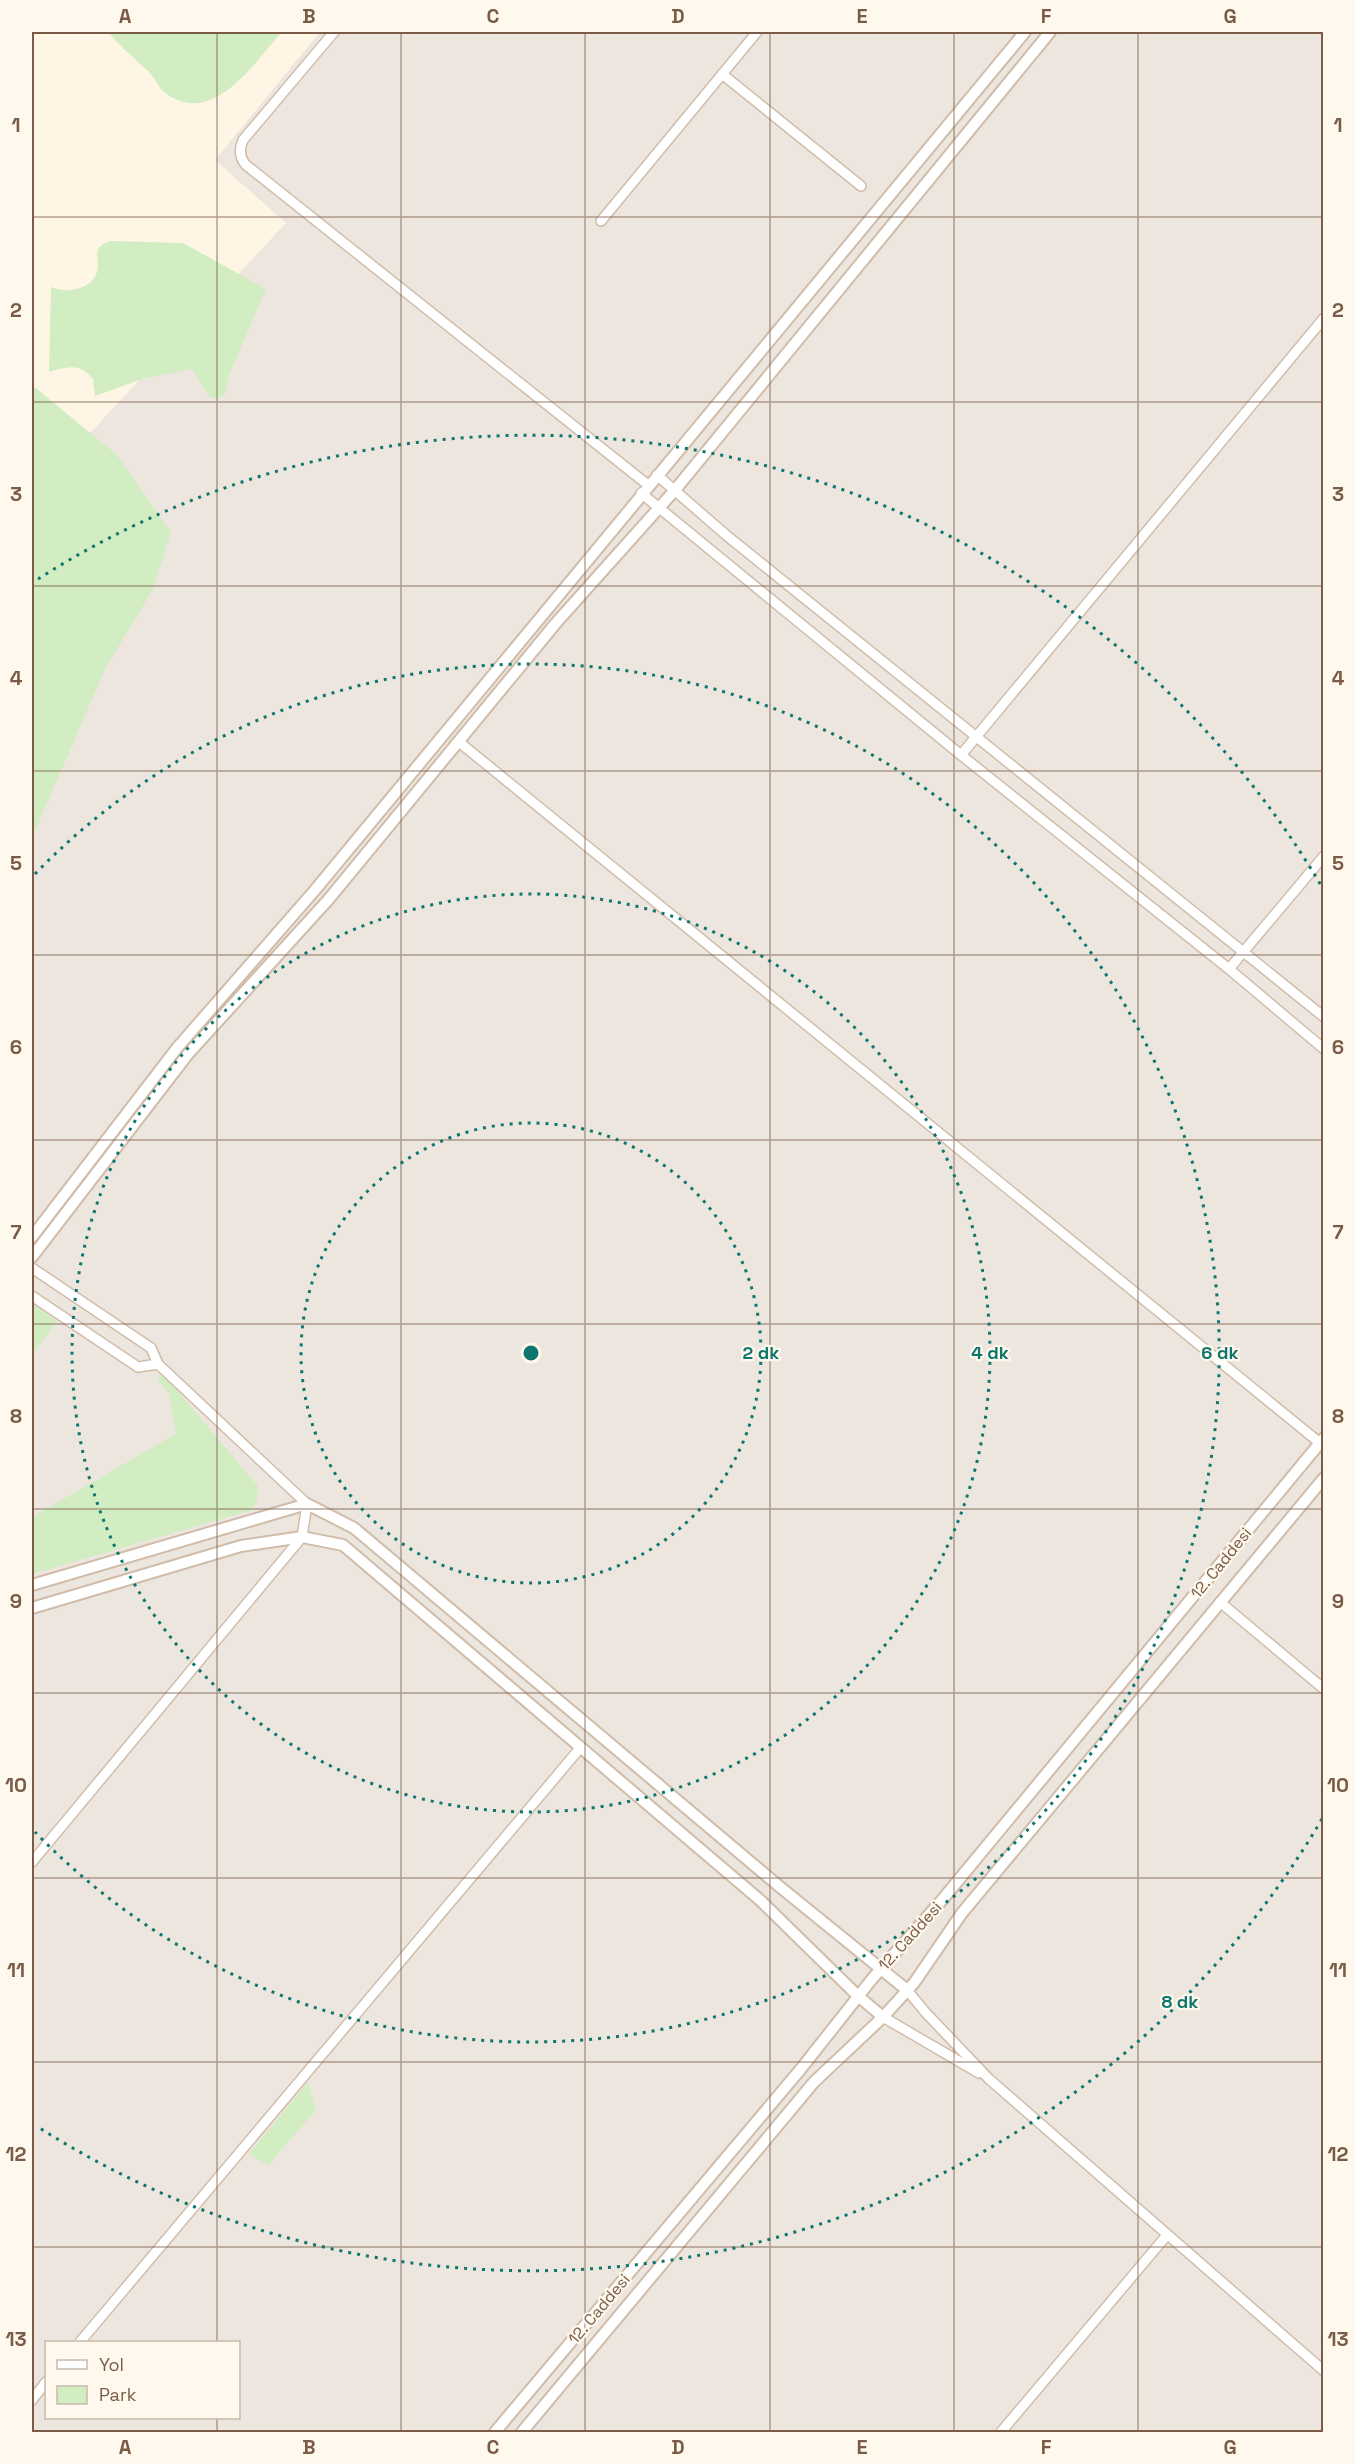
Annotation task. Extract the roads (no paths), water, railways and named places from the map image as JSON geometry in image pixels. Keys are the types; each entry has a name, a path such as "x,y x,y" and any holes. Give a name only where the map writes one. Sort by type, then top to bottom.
{"street":[{"path":"334,32 243,140 240,146 242,160 246,165 645,489 659,508 961,755 1229,969 1323,1048"},
{"path":"601,221 757,32"},
{"path":"32,1237 177,1048 315,890 1025,32"},
{"path":"32,1257 188,1054 328,900 556,623 675,490 1050,32"},
{"path":"722,74 861,186"},
{"path":"840,257 856,269"},
{"path":"961,755 1323,318"},
{"path":"657,475 726,535 1323,1017"},
{"path":"459,742 1322,1441"},
{"path":"1229,969 1323,856"},
{"path":"32,1268 151,1348 158,1364 307,1504 354,1528 780,1887 908,1990 926,2013 989,2079 1323,2371"},
{"path":"32,1296 138,1367 158,1364"},
{"name":"12. Caddesi","path":"495,2433 800,2070 858,1996 942,1900 1322,1441"},
{"name":"12. Caddesi","path":"522,2433 814,2082 883,2017 908,1990 962,1913 1323,1478"},
{"path":"32,1862 302,1537 307,1504"},
{"path":"32,1585 307,1504"},
{"path":"32,1608 241,1546 302,1537 343,1545 761,1901 858,1996 883,2017 989,2079"},
{"path":"1220,1602 1323,1689"},
{"path":"82,2341 593,1731"},
{"path":"1001,2433 1167,2235"},
{"path":"32,2400 45,2383"}]}
